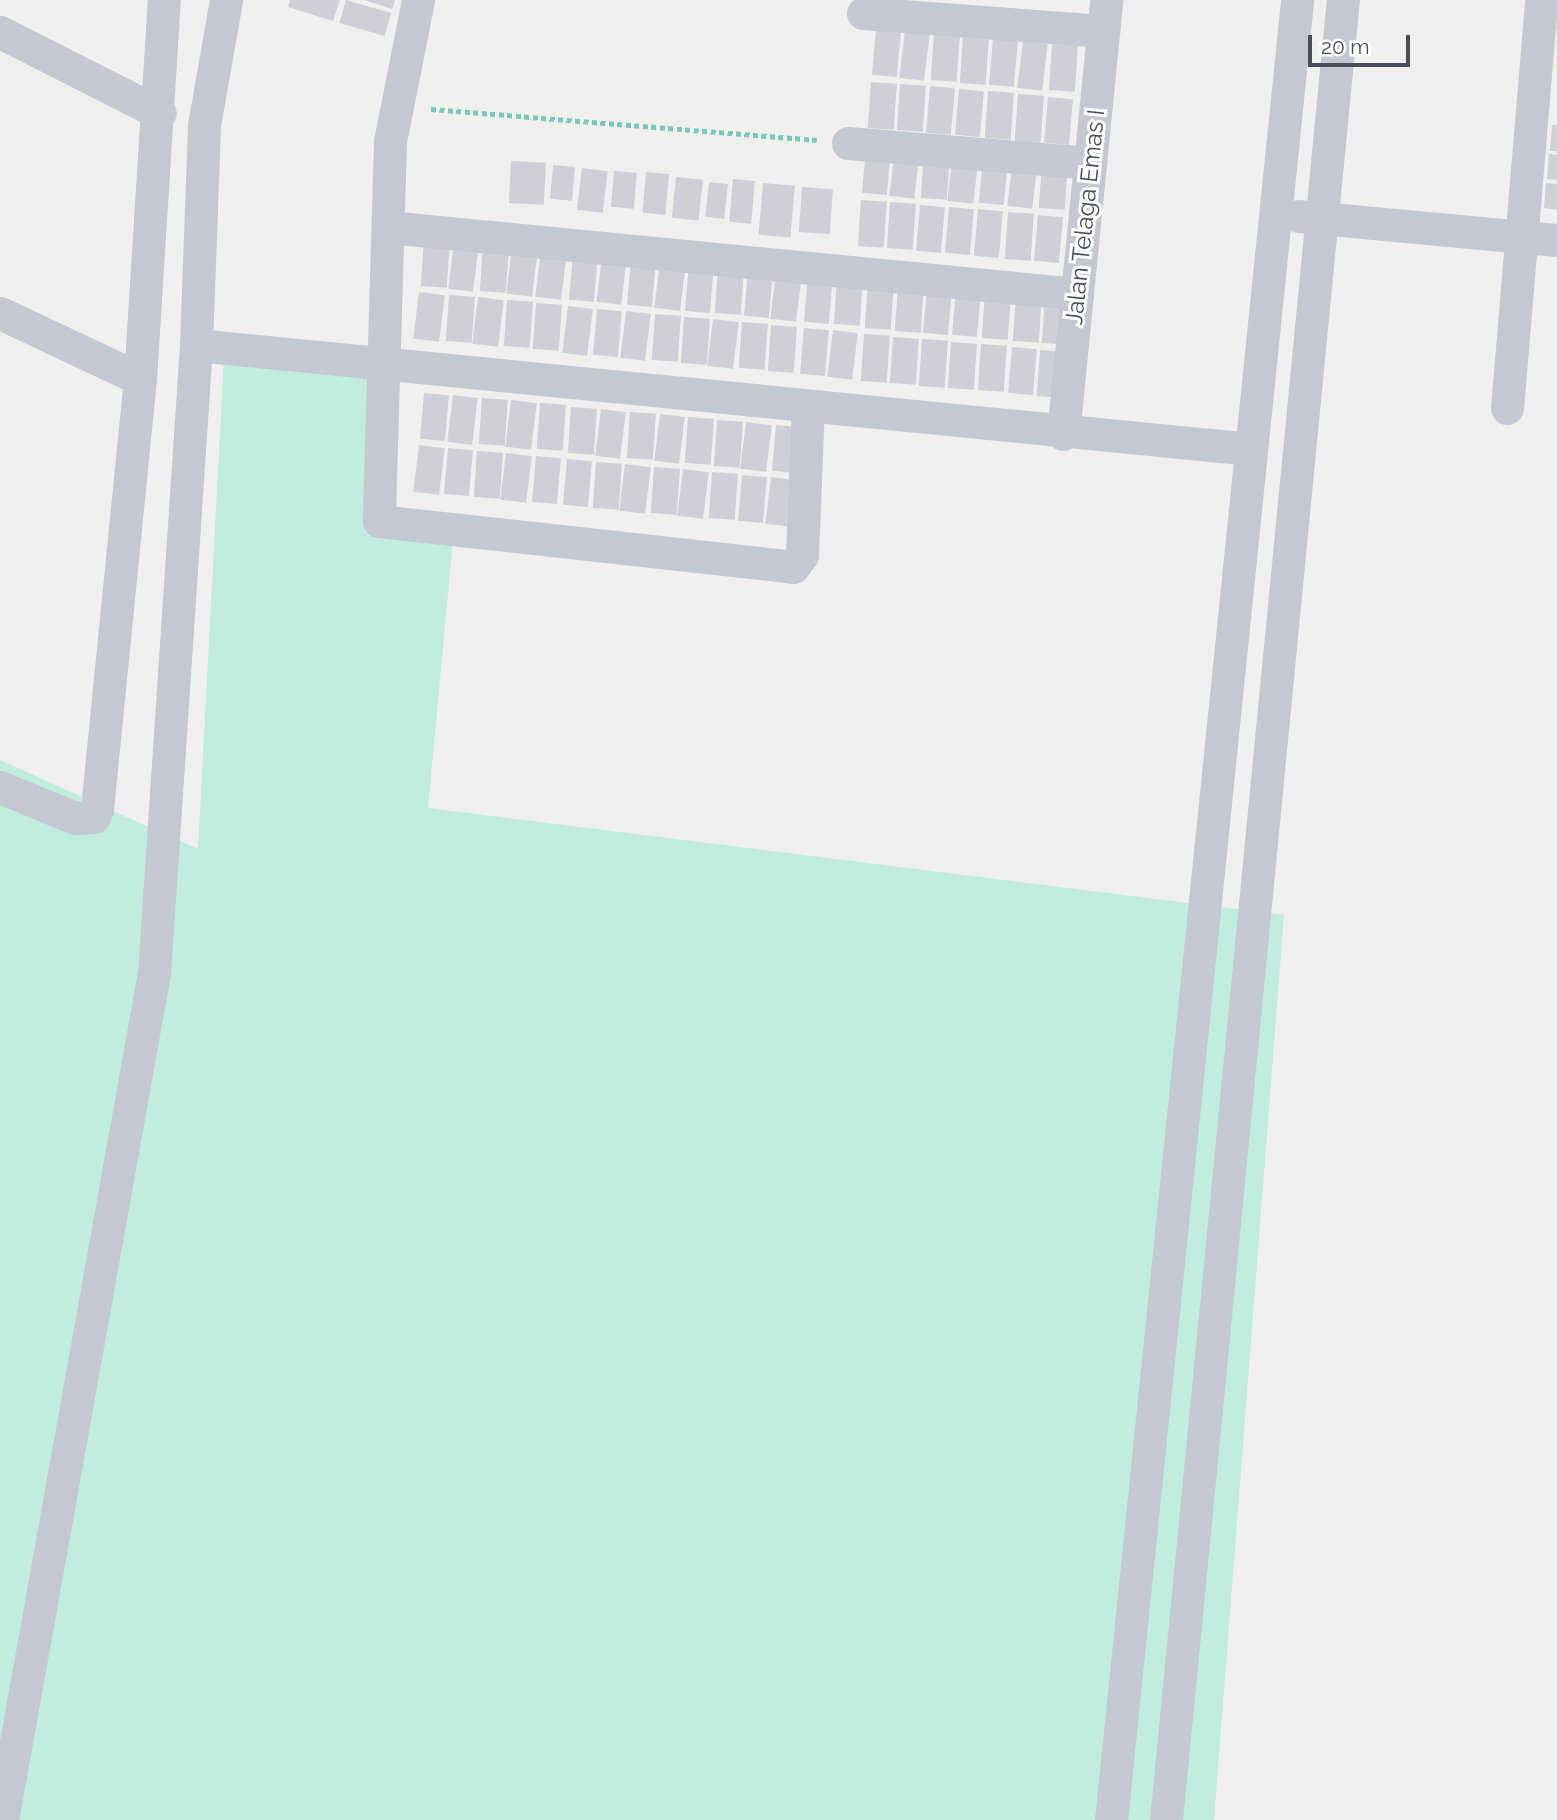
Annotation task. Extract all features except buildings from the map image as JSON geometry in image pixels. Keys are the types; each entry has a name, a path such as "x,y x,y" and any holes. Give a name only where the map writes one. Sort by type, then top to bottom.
{"street":[{"path":"0,788 75,818 94,817 97,809 140,379 160,113 164,0"},
{"path":"2,1820 148,1027 196,345 204,125 226,0"},
{"path":"418,0 396,108 380,364 377,510 389,526 793,567 802,555 808,408"},
{"path":"1111,1820 1297,0"},
{"path":"1166,1820 1343,0"},
{"path":"1507,408 1518,236 1541,0"},
{"path":"863,13 1104,16"},
{"name":"Jalan Telaga Emas I","path":"1063,434 1104,16"},
{"path":"0,32 160,113"},
{"path":"848,143 1090,163"},
{"path":"1275,214 1557,240"},
{"path":"388,227 1077,294"},
{"path":"0,313 140,379"},
{"path":"196,345 1063,434 1251,449"}],"path":[{"path":"396,108 848,143"}],"green space":[{"path":"224,357 380,378 365,532 453,541 428,808 1284,915 1214,1820 0,1820 0,760 198,849"}]}
